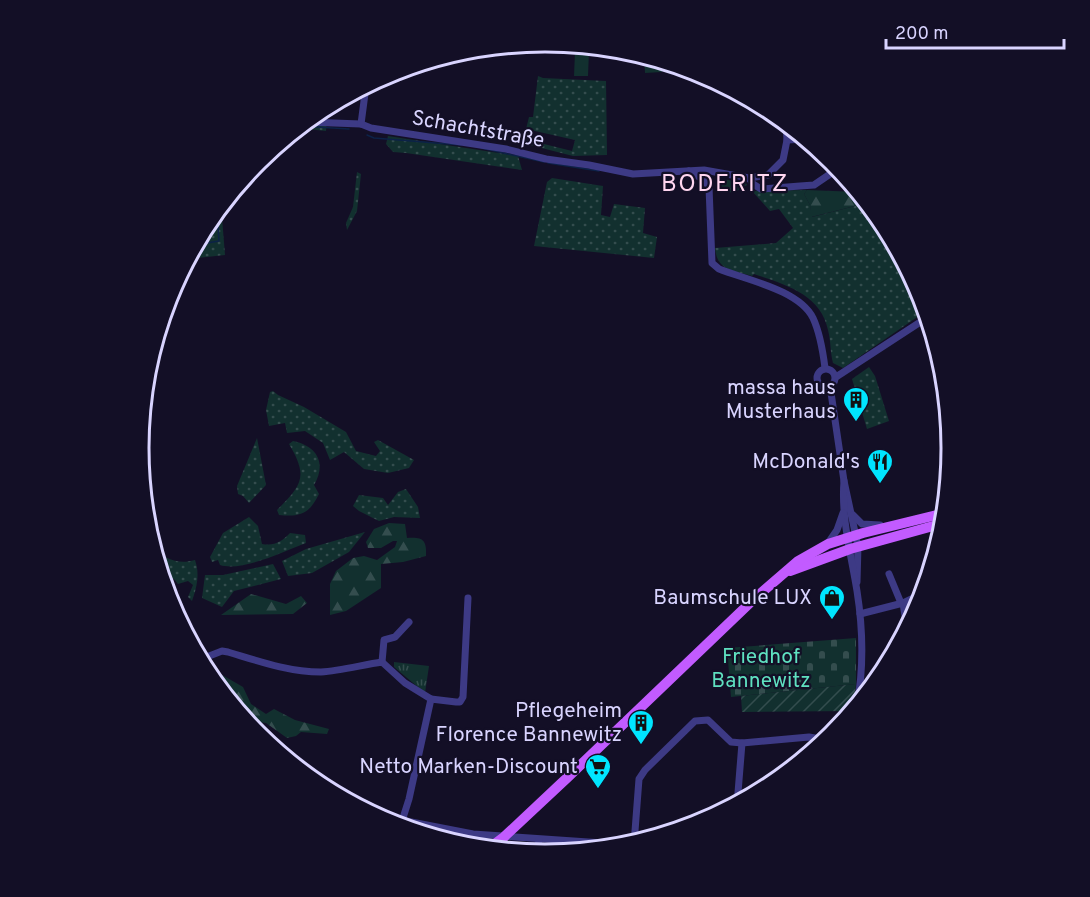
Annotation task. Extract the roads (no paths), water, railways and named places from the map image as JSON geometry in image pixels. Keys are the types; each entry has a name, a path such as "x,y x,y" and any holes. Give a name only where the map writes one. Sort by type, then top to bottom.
{"main road":[{"path":"788,571 891,526 935,515"},
{"path":"498,842 719,631 798,561 828,544 853,542 933,525"}],"street":[{"path":"361,124 365,96"},
{"name":"Schachtstraße","path":"320,123 361,124 371,128 506,149 546,159 633,174 704,170 749,178 761,189 814,185 830,174"},
{"path":"749,178 768,175 777,168 783,160 786,134"},
{"path":"787,140 793,140"},
{"path":"689,171 704,180 709,187 712,222 711,258 715,267 781,292 800,302 814,320 825,368"},
{"path":"709,187 715,176 720,173"},
{"path":"825,368 817,374 817,381 823,387 830,386 836,377 920,322"},
{"path":"825,368 832,370 836,377"},
{"path":"830,386 853,542 863,658 860,689"},
{"path":"847,512 865,525 891,526"},
{"path":"828,544 847,512"},
{"path":"889,574 902,603 904,615"},
{"path":"382,662 405,683 431,699 460,702 463,697 468,598"},
{"path":"860,614 911,599"},
{"path":"382,662 384,640 395,637 409,622"},
{"path":"208,656 228,651 265,664 321,672 382,662"},
{"path":"403,818 431,699"},
{"path":"634,834 639,778 695,721 708,720 731,742 815,738"},
{"path":"738,794 742,743"},
{"path":"430,827 447,831 504,837 585,842"},
{"path":"538,844 539,840"}],"waterway":[{"path":"314,127 349,129"},
{"path":"367,135 374,138 461,145"},
{"path":"481,148 544,162"},
{"path":"548,163 599,171"},
{"path":"206,243 219,241 218,225"}],"place":[{"name":"massa haus Musterhaus","path":"856,423"},
{"name":"McDonald's","path":"880,485"},
{"name":"Baumschule LUX","path":"832,621"},
{"name":"Pflegeheim Florence Bannewitz","path":"641,746"},
{"name":"Netto Marken-Discount","path":"598,790"}],"district":[{"name":"BODERITZ","path":"725,185"}],"park label":[{"name":"Friedhof Bannewitz","path":"761,669"}]}
